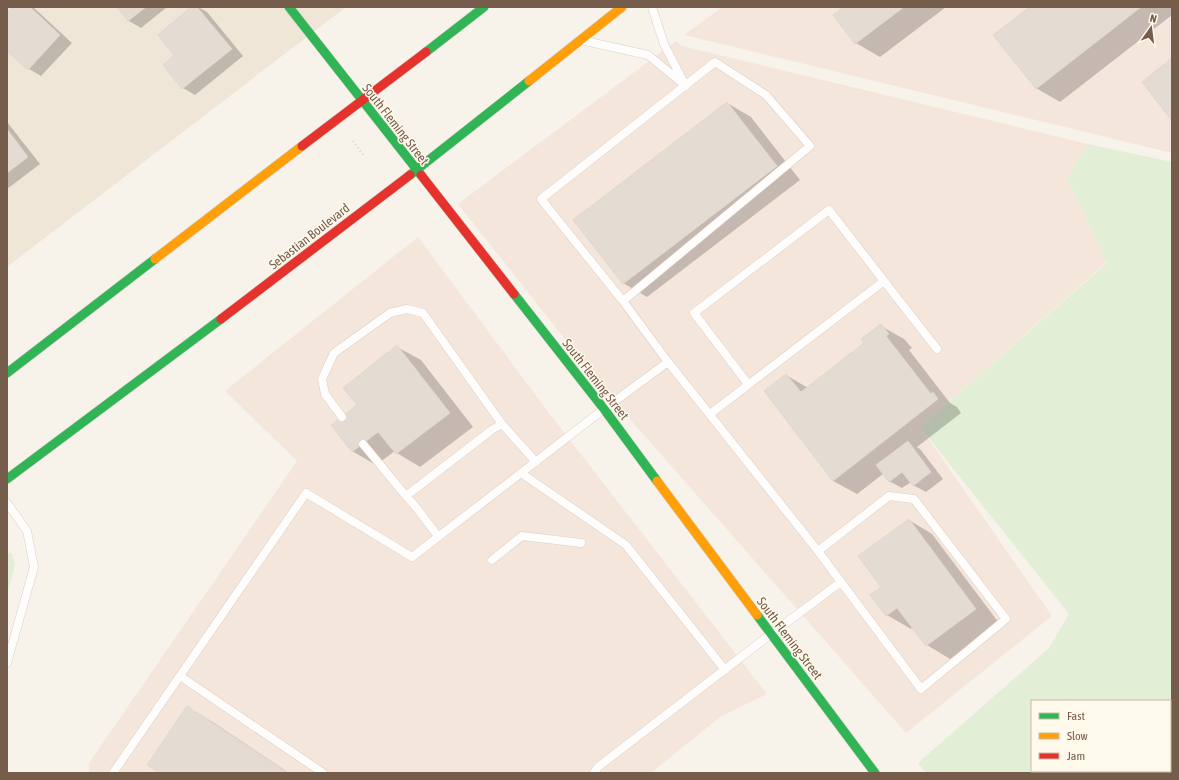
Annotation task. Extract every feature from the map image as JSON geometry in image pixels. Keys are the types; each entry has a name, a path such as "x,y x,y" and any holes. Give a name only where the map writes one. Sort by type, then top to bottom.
{"main road":[{"name":"South Fleming Street","path":"289,7 604,409 875,773"},
{"path":"7,373 484,7"},
{"name":"Sebastian Boulevard","path":"7,479 273,281 416,171 622,7"}],"lane":[{"path":"652,7 664,44 686,86"},
{"path":"580,40 648,56 686,86"},
{"path":"623,301 810,146 785,115 766,95 715,62 541,199 623,301 668,362 818,551 921,688 1006,619 914,499 889,496 818,551"},
{"path":"748,384 694,313 830,210 937,349"},
{"path":"710,414 884,281"},
{"path":"342,417 326,394 322,379 334,353 390,313 407,309 423,313 502,424 536,462"},
{"path":"113,773 306,493 412,557 604,409 668,362"},
{"path":"406,496 493,429 502,424"},
{"path":"363,444 438,536"},
{"path":"521,473 626,546 724,670"},
{"path":"7,503 27,531 34,568 7,664"},
{"path":"492,560 522,536 581,543"},
{"path":"594,773 598,766 841,582"},
{"path":"180,676 323,773"}],"path":[{"path":"352,141 364,156"}],"shaded area":[{"path":"7,7 346,7 7,267"},
{"path":"722,7 1172,7 1172,153 684,35"},
{"path":"676,41 682,46 1088,144 1067,178 1107,262 920,427 1052,616 906,733 614,401 458,204"},
{"path":"418,237 552,417 767,694 720,717 651,773 89,773 89,763 297,461 225,391"}],"green space":[{"path":"1088,144 1172,162 1172,773 926,773 918,763 1049,648 1069,614 920,427 1107,263 1067,178"},
{"path":"11,552 15,564 7,596 7,555"}],"building":[{"path":"12,7 30,7 60,35 28,70 7,51 7,13"},
{"path":"117,7 146,7 128,21"},
{"path":"191,7 197,7 232,49 182,89 163,65 174,55 158,35"},
{"path":"844,7 904,7 855,44 833,15"},
{"path":"1030,7 1141,7 1036,89 993,35"},
{"path":"1172,58 1172,121 1142,82"},
{"path":"727,102 777,166 623,284 573,220"},
{"path":"7,129 28,157 7,173"},
{"path":"881,324 889,334 886,336 931,394 933,392 938,399 833,481 764,391 786,374 801,392 864,343 861,339"},
{"path":"397,345 450,413 396,454 378,432 352,452 331,425 357,405 343,388"},
{"path":"908,441 931,472 913,486 902,472 889,482 876,465"},
{"path":"909,519 976,609 926,646 897,608 886,616 870,595 881,587 858,556"},
{"path":"187,706 288,773 160,773 147,765"}],"traffic: fast":[{"path":"289,7 421,175"},
{"path":"426,52 484,7"},
{"path":"410,175 529,81"},
{"path":"7,373 155,259"},
{"path":"514,294 604,409 657,481"},
{"path":"7,479 221,319"},
{"path":"757,615 875,773"}],"traffic: slow":[{"path":"529,81 622,7"},
{"path":"155,259 302,146"},
{"path":"657,481 757,615"}],"traffic: jam":[{"path":"302,146 426,52"},
{"path":"221,319 410,175"},
{"path":"421,175 514,294"}]}
